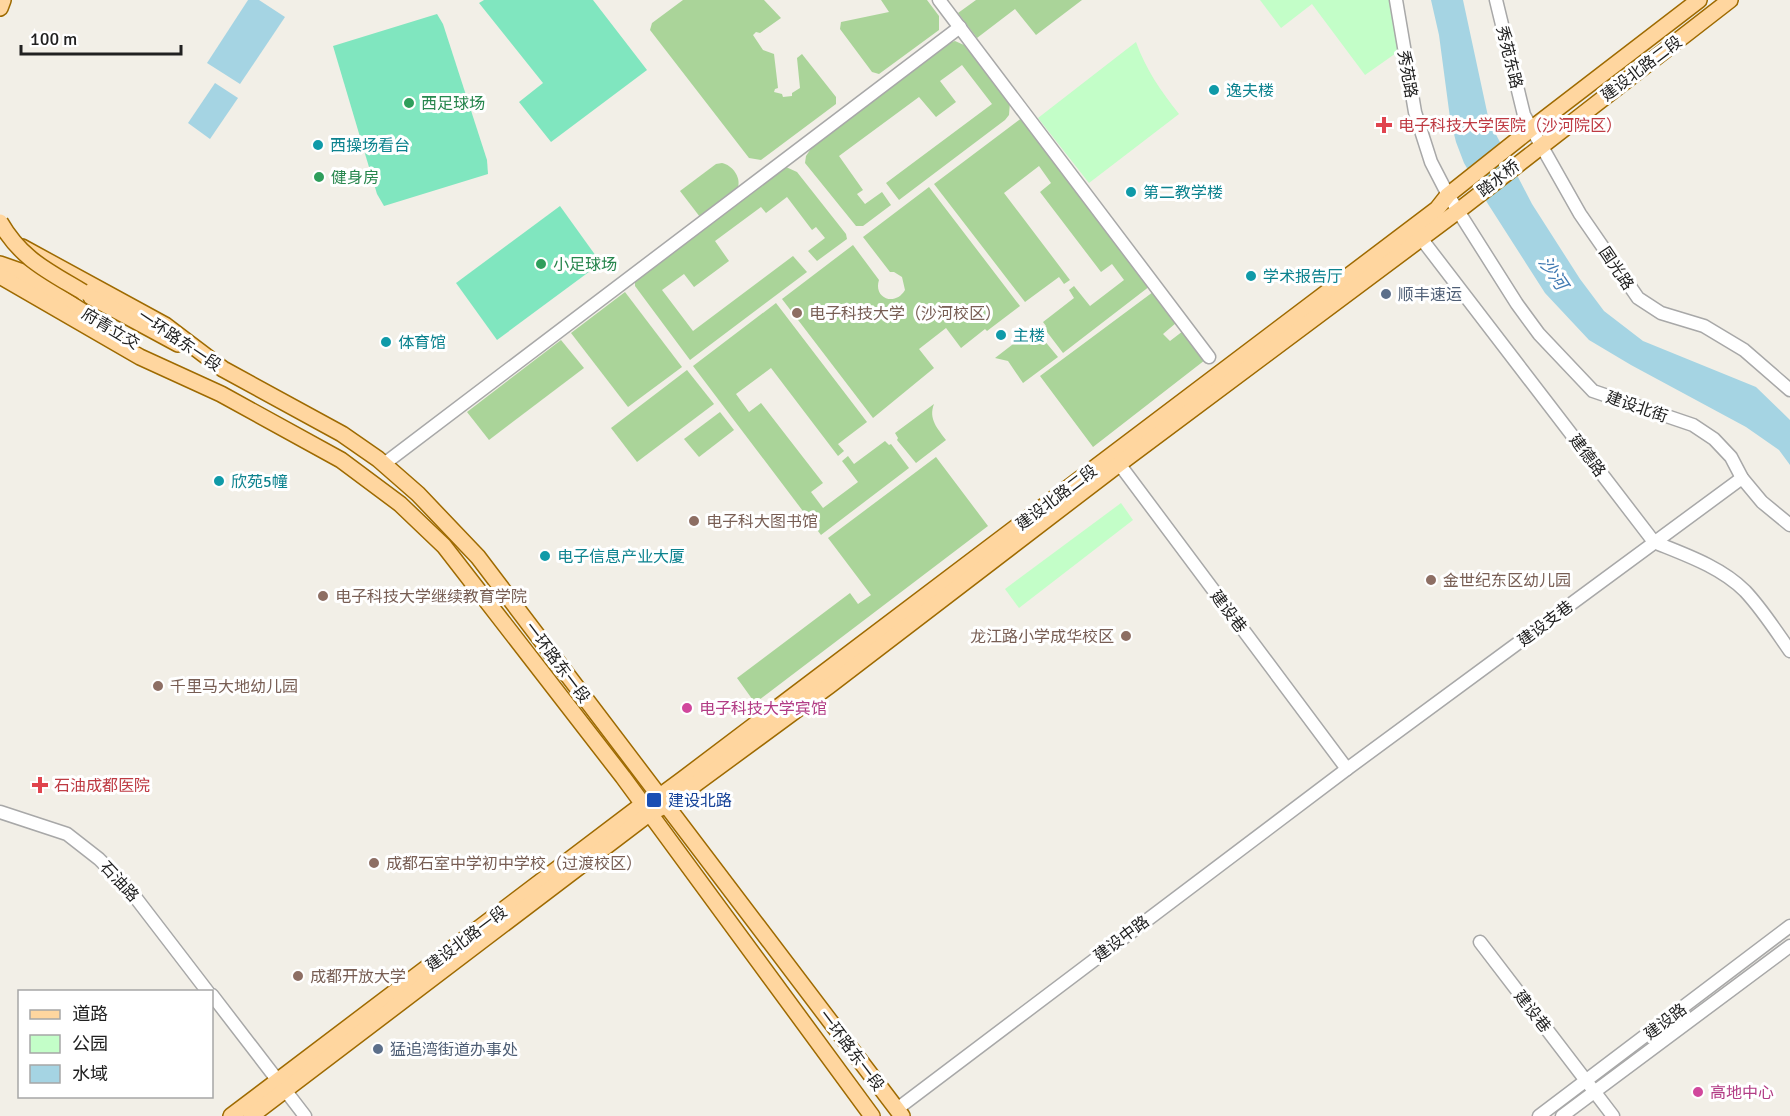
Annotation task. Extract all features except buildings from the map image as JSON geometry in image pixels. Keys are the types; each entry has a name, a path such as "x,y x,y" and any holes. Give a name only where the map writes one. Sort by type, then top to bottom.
{"main road":[{"path":"0,8 3,0"},
{"name":"建设北路二段","path":"1514,142 1699,0"},
{"name":"建设北路二段","path":"1524,158 1730,0"},
{"name":"踏水桥","path":"1463,183 1514,142"},
{"name":"踏水桥","path":"1473,199 1524,158"},
{"name":"建设北路二段","path":"1417,232 1448,195 1463,183"},
{"name":"建设北路二段","path":"646,808 663,801 1417,232 1458,211 1473,199"},
{"path":"0,222 22,253 40,267 223,369"},
{"name":"一环路东一段","path":"0,235 165,325 223,369 342,434 384,464 435,511 478,557 899,1112"},
{"name":"府青立交","path":"0,264 20,272 221,394"},
{"name":"一环路东一段","path":"0,276 140,357 221,394 341,460 400,504 444,546 607,756 872,1116"},
{"path":"607,756 622,746"},
{"name":"建设北路一段","path":"231,1116 281,1086 646,808"},
{"name":"建设北路一段","path":"251,1116 281,1086"}],"street":[{"path":"939,0 1209,357"},
{"name":"秀苑路","path":"1396,0 1414,112 1431,162 1458,211"},
{"name":"秀苑东路","path":"1496,0 1524,115 1540,145"},
{"path":"384,464 960,27"},
{"name":"国光路","path":"1540,145 1580,214 1638,298 1660,313 1704,326 1744,350 1790,390"},
{"name":"建设北街","path":"1458,211 1516,304 1539,334 1593,391 1693,424 1714,439 1731,457 1742,478 1762,502 1790,525"},
{"name":"建德路","path":"1417,232 1654,542"},
{"name":"建设巷","path":"1116,459 1347,769"},
{"name":"建设支巷","path":"1347,769 1742,478"},
{"path":"1654,542 1700,561 1738,586 1754,602 1790,651"},
{"name":"建设中路","path":"899,1112 1347,769"},
{"name":"石油路","path":"0,812 67,834 99,859 129,888 206,990"},
{"name":"建设路","path":"1539,1116 1790,926"},
{"name":"建设巷","path":"1480,942 1613,1116"},
{"name":"建设路","path":"1562,1116 1790,946"},
{"path":"213,996 304,1116"}],"green space":[{"path":"484,0 593,0 647,70 551,142 519,102 543,83 479,3"},
{"path":"683,0 764,0 781,18 760,33 756,32 753,35 763,50 774,54 778,88 774,92 782,94 783,97 792,96 792,93 800,88 797,58 802,54 836,97 836,104 761,160 749,158 650,30 652,23"},
{"path":"881,0 927,0 939,16 939,30 879,74 872,72 840,29 841,22 889,12"},
{"path":"976,0 1082,0 1036,35 1015,9 977,38 958,13"},
{"path":"1260,0 1391,0 1399,51 1365,75 1312,4 1281,28"},
{"name":"西足球场","path":"437,14 443,24 487,160 488,174 384,206 377,194 333,46"},
{"path":"955,41 964,45 1010,102 1009,115 899,200 886,183 992,104 962,65 940,81 956,102 936,117 919,97 839,156 863,190 857,194 865,204 882,192 891,205 863,226 856,226 805,163 806,156 812,147 949,43"},
{"path":"1136,42 1154,80 1179,114 1089,183 1038,118"},
{"path":"1023,117 1150,286 1063,353 1044,328 1046,326 1043,322 1074,298 1069,290 1074,286 1090,306 1124,280 1112,264 1101,272 1040,192 1051,183 1039,166 1004,193 1070,280 1064,284 1059,277 1025,302 934,184"},
{"path":"722,163 735,172 738,187 700,217 680,191 716,164"},
{"path":"786,167 797,172 846,234 847,239 817,261 808,251 825,238 816,227 812,230 787,197 766,213 761,207 715,241 729,261 694,287 684,274 662,290 693,331 793,256 807,272 690,360 635,286 635,278"},
{"path":"929,187 1020,306 961,348 946,328 919,349 934,368 873,418 782,299 853,245 879,280 879,292 882,296 891,299 901,295 905,290 902,277 890,272 863,237"},
{"path":"560,206 601,263 497,340 456,283"},
{"path":"625,292 682,367 628,407 571,333"},
{"path":"1153,292 1176,323 1163,334 1170,341 1183,331 1205,360 1093,447 1040,376"},
{"path":"776,303 867,422 838,444 844,451 838,456 771,368 736,394 749,412 761,403 823,483 811,492 823,508 858,482 842,461 848,456 854,464 885,441 891,444 909,468 821,535 693,366"},
{"path":"1034,328 1058,357 1023,383 1008,361 995,358"},
{"path":"561,340 584,368 489,440 467,412"},
{"path":"687,370 714,404 637,462 611,428"},
{"path":"934,404 933,419 946,440 916,463 897,440 895,433"},
{"path":"720,412 734,430 699,457 684,439"},
{"path":"936,457 988,526 755,703 737,678 850,593 858,604 871,595 828,538"},
{"path":"1121,503 1133,520 1019,608 1005,589"}],"water":[{"path":"248,0 259,0 285,17 240,84 207,63"},
{"name":"沙河","path":"1431,0 1463,0 1489,121 1532,204 1580,279 1604,311 1643,341 1756,387 1790,420 1790,465 1779,450 1746,427 1589,340 1545,293 1464,163 1450,118 1439,35"},
{"path":"215,83 238,98 210,139 188,123"}],"place":[{"name":"逸夫楼","path":"1214,90"},
{"name":"西足球场","path":"409,103"},
{"name":"电子科技大学医院（沙河院区）","path":"1384,125"},
{"name":"西操场看台","path":"318,145"},
{"name":"健身房","path":"319,177"},
{"name":"第二教学楼","path":"1131,192"},
{"name":"小足球场","path":"541,264"},
{"name":"学术报告厅","path":"1251,276"},
{"name":"顺丰速运","path":"1386,294"},
{"name":"电子科技大学（沙河校区）","path":"797,313"},
{"name":"主楼","path":"1001,335"},
{"name":"体育馆","path":"386,342"},
{"name":"欣苑5幢","path":"219,481"},
{"name":"电子科大图书馆","path":"694,521"},
{"name":"电子信息产业大厦","path":"545,556"},
{"name":"金世纪东区幼儿园","path":"1431,580"},
{"name":"电子科技大学继续教育学院","path":"323,596"},
{"name":"龙江路小学成华校区","path":"1126,636"},
{"name":"千里马大地幼儿园","path":"158,686"},
{"name":"电子科技大学宾馆","path":"687,708"},
{"name":"石油成都医院","path":"40,785"},
{"name":"建设北路","path":"654,800"},
{"name":"成都石室中学初中学校（过渡校区）","path":"374,863"},
{"name":"成都开放大学","path":"298,976"},
{"name":"猛追湾街道办事处","path":"378,1049"},
{"name":"高地中心","path":"1698,1092"}]}
